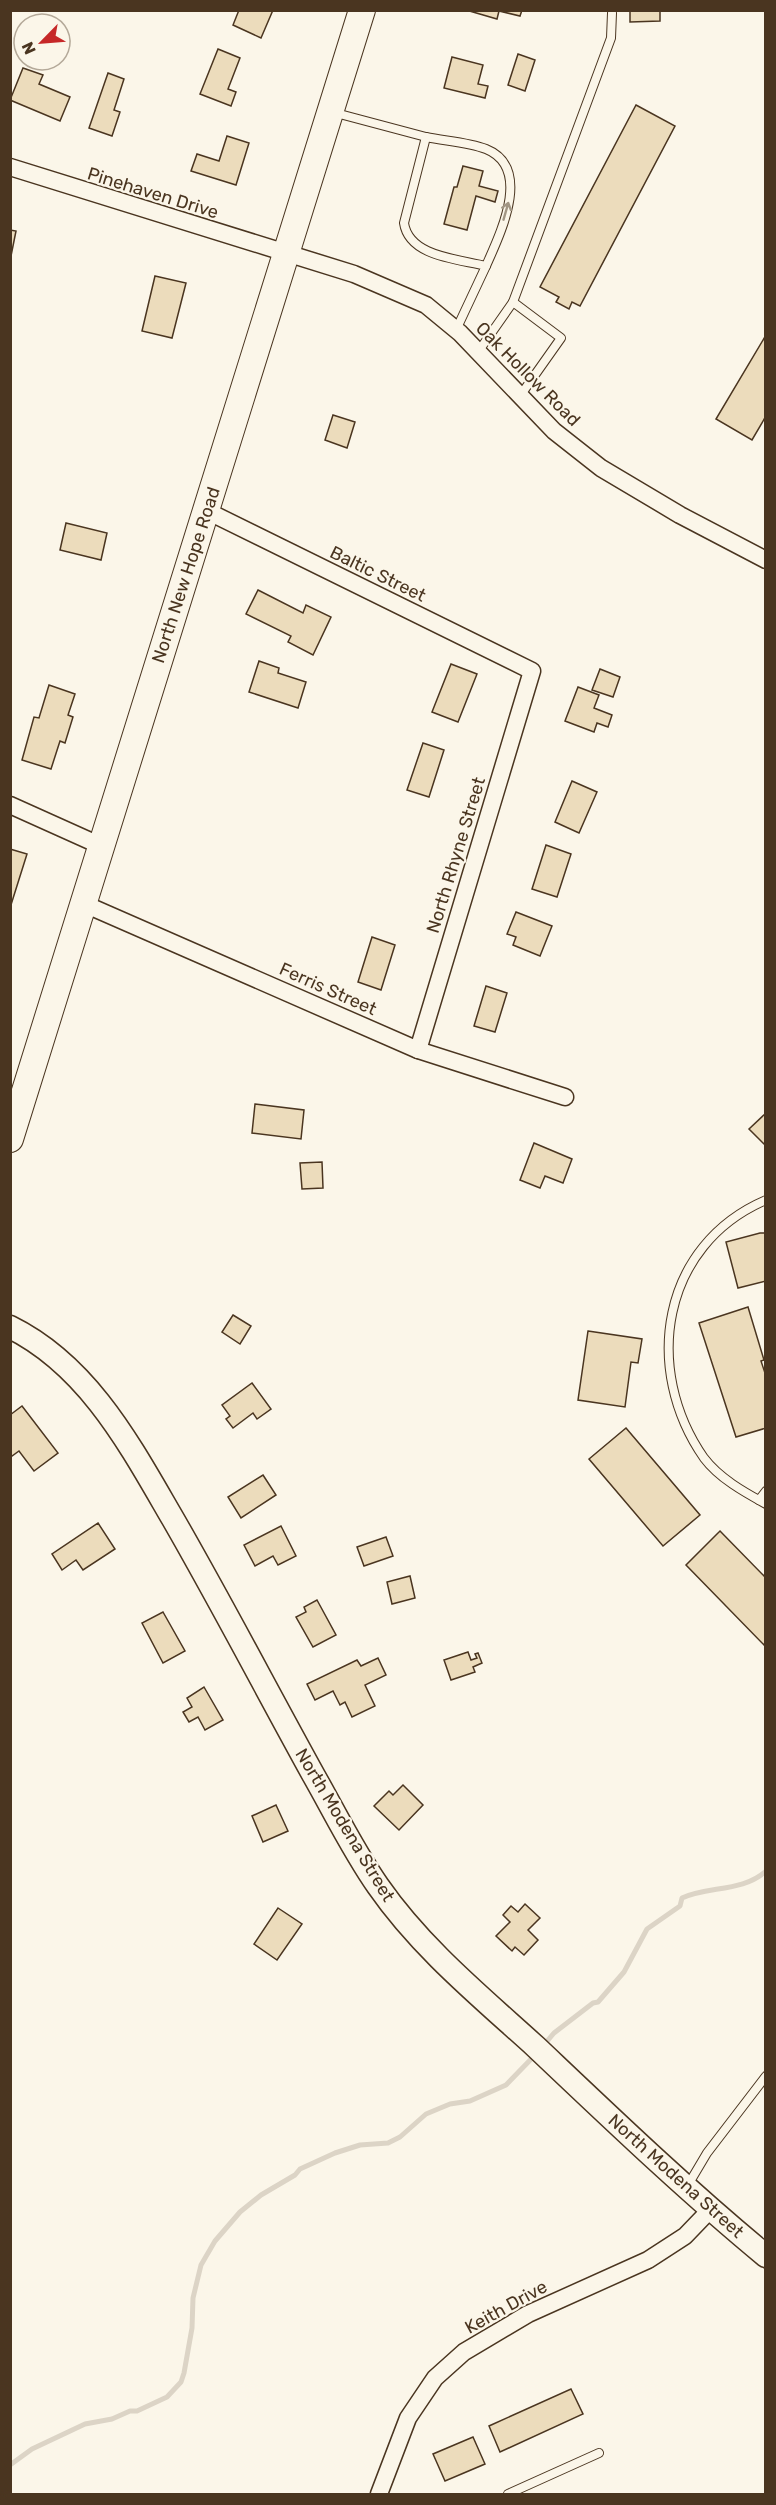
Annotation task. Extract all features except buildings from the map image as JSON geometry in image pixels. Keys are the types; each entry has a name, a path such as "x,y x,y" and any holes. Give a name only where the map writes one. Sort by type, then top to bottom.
{"main road":[{"name":"North New Hope Road","path":"10,1139 99,845 207,511 362,10"}],"street":[{"name":"Pinehaven Drive","path":"10,168 285,254"},
{"name":"Oak Hollow Road","path":"285,254 354,274 426,305 456,330 554,431 601,468 680,515 765,560"},
{"name":"Baltic Street","path":"207,511 532,671"},
{"name":"North Rhyne Street","path":"418,1050 532,671"},
{"path":"10,805 99,845"},
{"name":"Ferris Street","path":"82,903 418,1050 565,1097"},
{"name":"North Modena Street","path":"10,1328 29,1336 65,1364 97,1400 128,1442 199,1563 348,1837 378,1886 406,1923 449,1967 710,2210 765,2256"},
{"name":"Keith Drive","path":"379,2494 408,2418 435,2378 464,2352 528,2314 648,2260 685,2236 710,2210"}],"lane":[{"path":"478,352 513,302 611,38 612,13"},
{"path":"331,111 426,137 485,149 496,154 507,166 511,178 511,192 498,239 456,330"},
{"path":"426,137 404,223 405,231 415,244 426,250 486,266"},
{"path":"513,302 561,339 520,396"},
{"path":"765,1200 745,1209 719,1230 682,1279 672,1311 668,1348 671,1387 685,1426 705,1460 739,1490 762,1502 765,1491"},
{"path":"687,2188 707,2153 765,2076"},
{"path":"508,2494 599,2453"}],"waterway":[{"path":"543,2046 554,2033 593,2003 598,2002 624,1972 647,1929 680,1906 682,1898 736,1886 757,1878 766,1871"},
{"path":"10,2465 32,2449 85,2424 137,2411 167,2397 181,2382 192,2328 193,2298 201,2265 215,2241 240,2212 261,2195 295,2175 300,2169 335,2153 360,2145 388,2143 400,2137 426,2114 450,2104 470,2101 506,2085 537,2053"}]}
